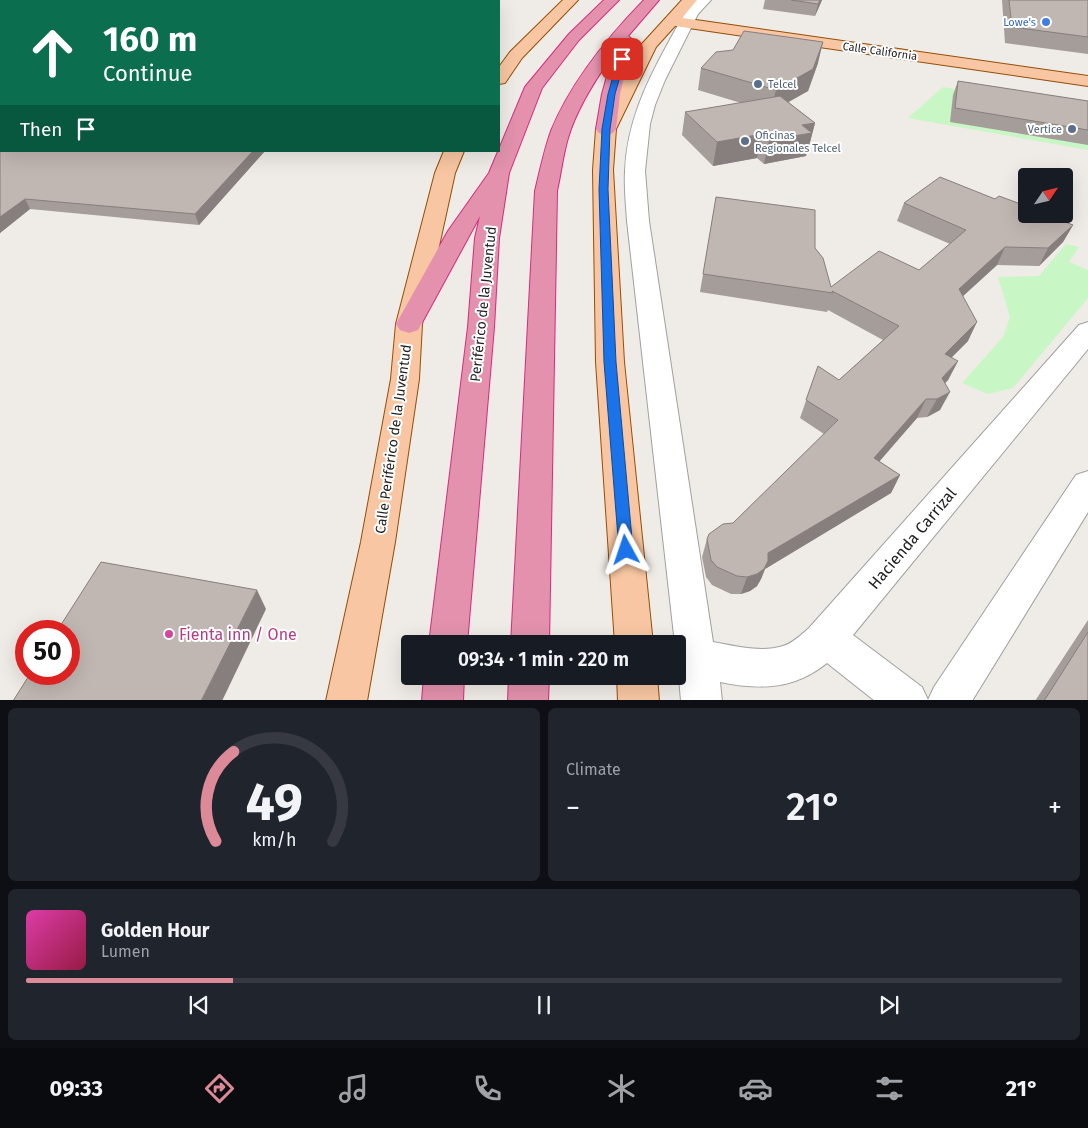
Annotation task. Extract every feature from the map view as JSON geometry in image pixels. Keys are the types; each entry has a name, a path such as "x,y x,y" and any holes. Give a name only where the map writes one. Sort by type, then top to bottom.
{"highway":[{"name":"Periférico de la Juventud","path":"449,635 481,327 487,238 499,172 534,87 574,37 612,0"},
{"path":"530,635 546,191 560,132 585,85 627,27 652,0"},
{"path":"606,129 611,94 627,27"},
{"path":"409,324 480,197 499,172"},
{"path":"442,700 443,685"},
{"path":"528,700 529,685"}],"main road":[{"path":"500,57 536,18 557,0"},
{"path":"500,78 516,55 571,0"},
{"path":"633,635 610,362 603,170 606,129 649,45 682,15"},
{"name":"Calle California","path":"682,15 1088,82"},
{"name":"Calle Periférico de la Juventud","path":"346,700 380,532 405,379 409,324 443,181 454,152"},
{"path":"638,685 639,700"}],"street":[{"path":"702,700 638,221 635,171 641,124 646,105 682,15 692,12 704,0"},
{"name":"Hacienda Carrizal","path":"696,658 764,668 790,664 806,656 826,638 1083,346"},
{"path":"948,700 1088,484"},
{"path":"826,638 908,700"}],"green space":[{"path":"943,87 1088,111 1088,150 908,118"},
{"path":"1066,244 1079,247 1069,262 1088,270 1088,298 1013,388 988,394 962,383 1003,337 1010,317 998,277 1039,276"}],"building":[{"path":"791,0 820,0 818,4"},
{"name":"Lowe's","path":"1009,0 1088,0 1088,37 1012,27"},
{"path":"744,31 823,42 813,69 776,90 701,68 716,52 733,50"},
{"path":"958,81 1088,101 1088,130 955,108"},
{"path":"780,96 815,123 802,125 812,133 769,140 762,134 717,142 685,112"},
{"path":"0,152 252,152 195,214 25,199 0,217"},
{"path":"940,177 995,199 999,196 1018,203 1018,223 1068,223 1073,225 1048,248 1005,247 959,289 977,322 945,354 958,361 942,378 950,392 937,399 926,399 874,458 900,475 768,553 768,561 764,569 757,574 747,577 737,576 717,567 711,560 707,539 709,534 723,524 733,523 838,420 806,400 818,366 839,380 899,326 832,291 833,293 703,274 716,197 815,210 815,248 823,258 831,287 879,251 919,270 966,230 904,203"},
{"name":"Fienta inn / One","path":"101,562 257,590 202,700 14,700 23,685 80,685 80,620 64,620"},
{"path":"1088,632 1088,700 1045,700"}],"place":[{"name":"Lowe's","path":"1046,22"},
{"name":"Telcel","path":"758,84"},
{"name":"Vertice","path":"1072,129"},
{"name":"Oficinas Regionales Telcel","path":"745,141"},
{"name":"Fienta inn / One","path":"169,634"}],"route":[{"path":"622,59 611,94 603,170 610,362 626,550"}]}
